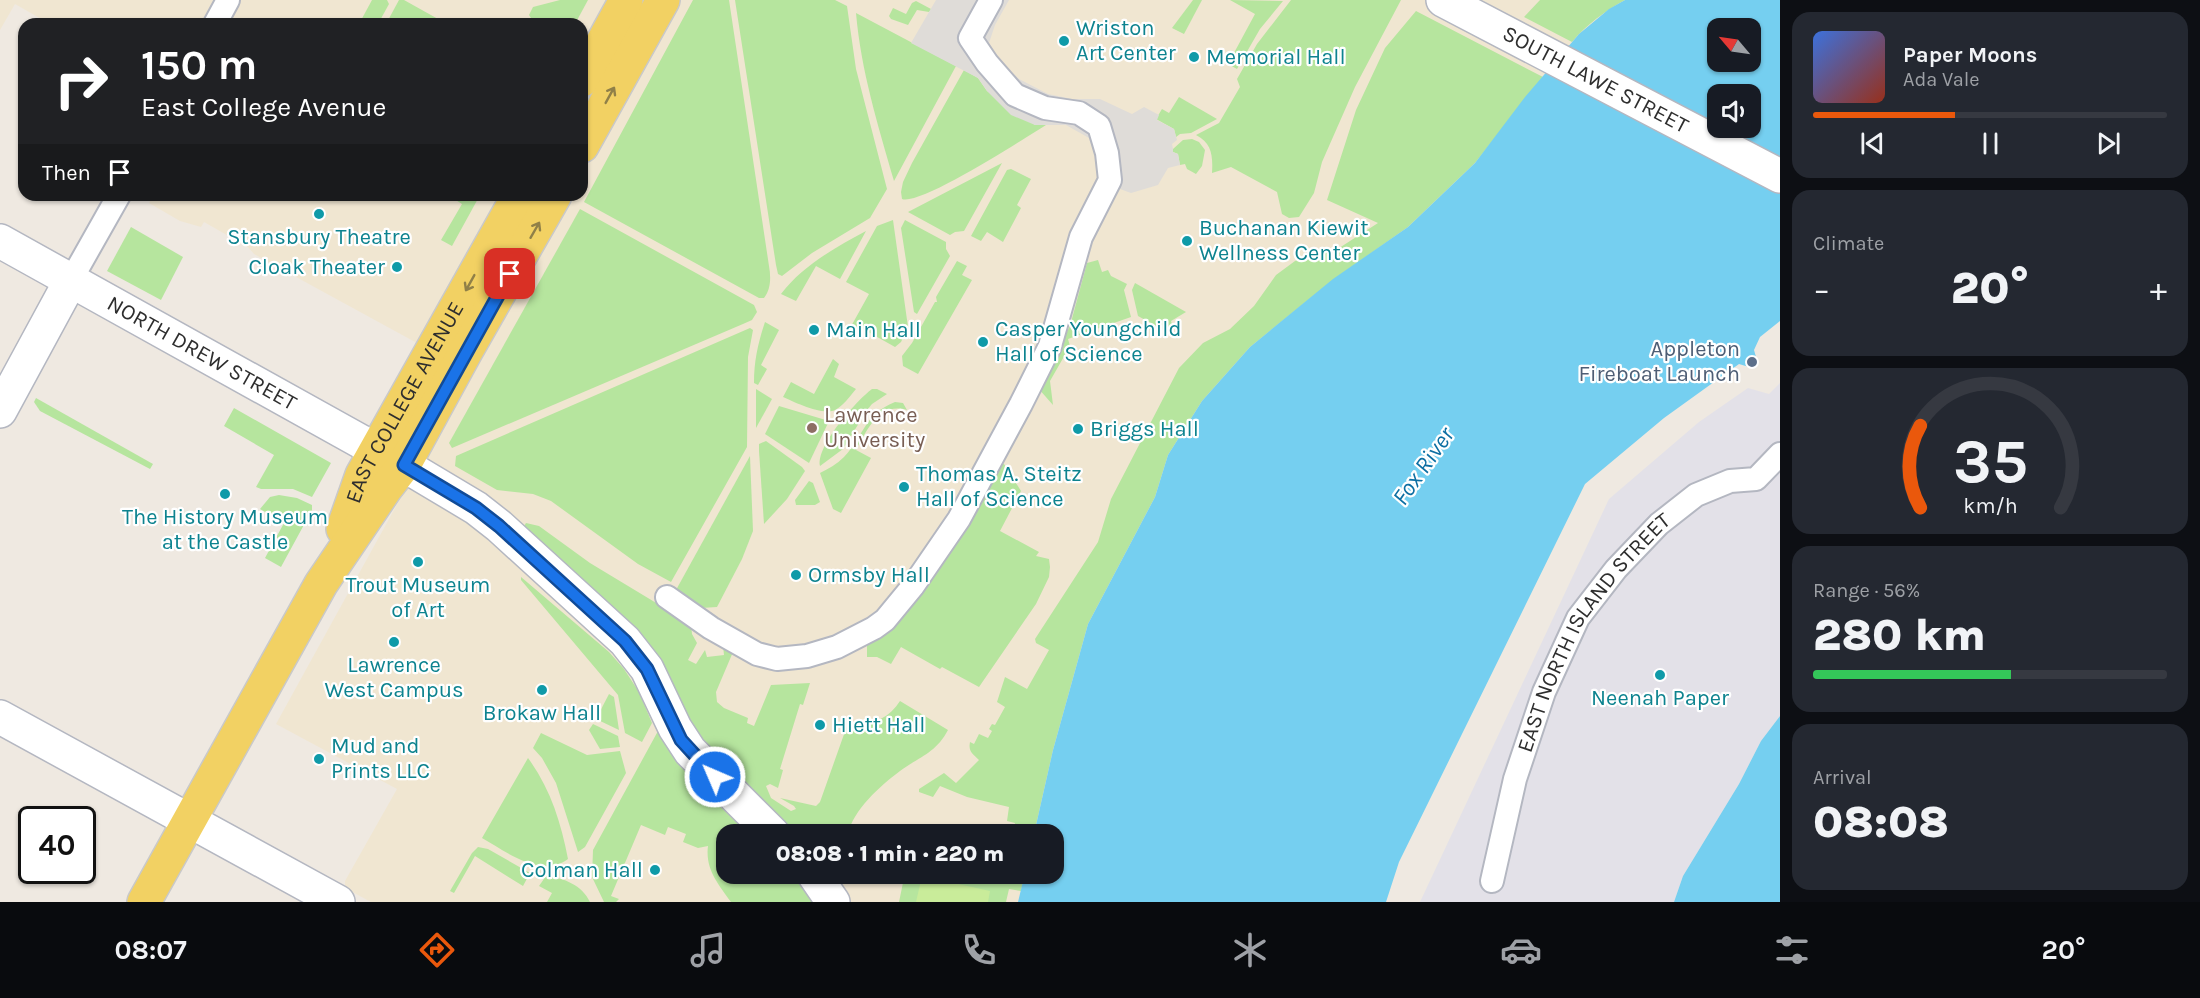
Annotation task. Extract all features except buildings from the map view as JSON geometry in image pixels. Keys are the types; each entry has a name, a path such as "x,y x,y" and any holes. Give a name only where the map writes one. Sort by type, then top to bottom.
{"main road":[{"path":"588,69 626,0"},
{"path":"588,135 663,0"},
{"name":"EAST COLLEGE AVENUE","path":"321,584 362,475 516,201"},
{"name":"EAST COLLEGE AVENUE","path":"144,902 321,584 404,465 552,201"}],"street":[{"path":"667,597 711,628 764,657 777,659 807,656 837,647 885,620 959,519 1050,346 1081,237 1110,180 1107,153 1099,126 1079,113 1045,108 1015,95 969,38 990,0"},
{"name":"SOUTH LAWE STREET","path":"1443,0 1780,176"},
{"path":"0,411 116,201"},
{"name":"NORTH DREW STREET","path":"0,241 404,465"},
{"name":"EAST NORTH ISLAND STREET","path":"1492,881 1515,779 1544,692 1578,618 1616,569 1659,524 1696,495 1730,481 1756,479 1780,454"},
{"path":"404,465 476,508 499,526 625,641 647,669 675,728 690,751 763,824"},
{"path":"0,717 338,902"},
{"path":"821,884 833,902"}],"shaded area":[{"name":"Lawrence University","path":"0,0 1625,0 1609,9 1579,34 1408,227 1333,280 1250,347 1168,455 1155,497 1088,624 1053,750 1036,824 716,824 716,884 1022,884 1018,902 371,902 345,888 345,881 397,789 276,724 470,372 254,254 248,247 204,222 201,227 180,221 149,203 150,201 588,201 588,18 40,18 15,4 0,30"},
{"path":"936,0 1009,0 995,25 989,43 1001,63 1019,79 1048,94 1072,99 1100,99 1132,114 1144,107 1159,115 1157,120 1174,129 1177,140 1172,144 1173,152 1178,154 1180,165 1168,168 1158,185 1131,193 1120,189 1101,174 1089,138 1066,125 1035,125 1011,115 987,91 978,78 911,43"},
{"path":"1780,383 1780,716 1761,741 1739,784 1683,876 1674,902 1420,902 1609,499 1699,422 1748,388 1769,394"}],"green space":[{"path":"372,0 387,0 389,4 381,18 362,18"},
{"path":"399,0 404,0 436,18 389,18"},
{"path":"560,0 588,0 578,18 531,18 529,15 533,7"},
{"path":"693,0 729,0 770,270 769,287 764,298 759,298 584,202 588,201 588,195"},
{"path":"735,0 835,0 847,6 856,69 887,189 870,218 812,253 782,276 778,274 776,265"},
{"path":"1193,0 1202,0 1184,34 1172,28"},
{"path":"1230,0 1283,1 1260,29 1237,69 1228,64 1255,14"},
{"path":"1291,0 1401,0 1355,87 1322,162 1314,193 1299,217 1289,218 1282,214 1277,192 1231,167 1212,173 1208,146 1196,135 1219,123 1240,87 1237,79 1257,44"},
{"path":"1540,0 1625,0 1596,19 1572,42 1524,17"},
{"path":"916,1 931,9 929,12 917,10 908,25 891,19 889,16 893,8 906,14 912,3"},
{"path":"1416,11 1543,77 1475,163 1408,227 1333,280 1250,347 1202,401 1168,455 1155,497 1088,624 1053,750 1036,824 1015,824 1007,821 1009,807 967,797 940,786 933,797 919,792 919,789 944,773 956,783 979,760 970,751 970,742 974,744 979,734 988,738 992,731 989,729 992,724 995,725 1005,707 997,702 1005,677 1027,689 1049,650 1036,643 1035,639 1098,542 1111,499 1179,368 1203,343 1230,329 1254,306 1276,275 1295,261 1311,253 1336,250 1378,223 1327,200 1356,110 1385,48"},
{"path":"856,13 956,66 894,181 866,77"},
{"path":"964,70 978,78 987,91 1035,125 1046,125 950,182 930,192 902,199 903,182 912,163"},
{"path":"1179,97 1217,119 1191,133 1180,134 1176,137 1174,129 1156,119 1162,109 1169,113"},
{"path":"1192,139 1199,142 1205,150 1202,166 1196,174 1187,169 1185,164 1180,165 1178,154 1173,152 1173,149 1183,140"},
{"path":"1002,163 964,231 950,235 908,212"},
{"path":"1011,169 1031,179 1017,205 1021,208 1003,242 987,232 981,241 971,236 1007,170"},
{"path":"457,201 477,201 452,246 441,240 462,204"},
{"path":"580,209 754,305 757,312 752,320 452,448 449,443"},
{"path":"893,220 908,327 901,342 895,347 863,329 859,335 849,330 869,294 846,282 877,226"},
{"path":"905,220 946,242 946,249 950,256 917,314 914,312 901,228"},
{"path":"131,227 183,257 161,300 107,271"},
{"path":"866,231 840,279 816,266 796,301 781,294 809,266"},
{"path":"1098,260 1102,272 1108,270 1111,276 1127,284 1124,290 1131,317 1068,339 1070,346 1050,381 1053,405 1038,388 1070,326 1087,263"},
{"path":"957,261 967,266 962,275 972,280 918,374 903,366 902,356 937,302 936,297"},
{"path":"1135,283 1186,312 1171,321 1174,330 1167,332 1138,316 1132,290"},
{"path":"765,322 779,330 761,365 767,369 758,385 754,383 755,367 758,345"},
{"path":"750,328 753,330 748,357 747,447 671,582 638,564 551,501 533,494 497,490 455,466 456,456"},
{"path":"833,359 839,364 834,377 856,389 838,408 830,411 816,410 783,397 791,382 814,394"},
{"path":"756,389 772,399 756,428"},
{"path":"872,389 887,394 867,410 843,449 820,466 820,457 824,447 838,424"},
{"path":"36,398 153,464 150,469 40,411 34,402"},
{"path":"895,402 903,403 907,410 889,410 875,419 856,450 871,458 841,513 833,509 820,473 844,457 876,413"},
{"path":"779,406 829,421 809,463 765,434"},
{"path":"234,408 331,463 312,497 293,489 256,487 274,455 224,426"},
{"path":"766,441 805,471 787,499 764,524 759,444"},
{"path":"750,456 753,531 742,559 717,607 701,608 676,590"},
{"path":"1000,462 1004,464 1021,491 1000,531 1039,552 1036,556 1049,559 1049,577 1036,604 979,687 901,647 891,664 877,657 867,657 867,642"},
{"path":"809,481 813,483 820,502 815,505 796,505 795,500"},
{"path":"279,495 297,498 312,505 312,510 281,567 265,558 284,523 260,509 270,497"},
{"path":"526,523 539,526 590,563 691,624 692,634 697,643 688,660 696,664 705,650 707,657 724,655 723,646 733,652 716,692 717,702 724,708 748,718 747,723 754,726 771,685 810,683 803,705 800,704 780,769 783,770 778,788 770,784 766,786 771,798 791,811 796,809 794,806 780,798 816,806 820,802 848,723 864,724 878,720 890,713 900,701 948,730 933,749 900,771 868,799 851,824 781,824 720,766 523,528"},
{"path":"521,577 609,652 624,669 639,692 652,723 642,742 625,733 618,695 521,580"},
{"path":"609,694 614,697 619,730 596,719"},
{"path":"593,724 618,736 620,747 600,749 589,730"},
{"path":"658,731 688,773 739,824 716,824 716,880 708,862 708,846 698,848 683,842 686,834 668,827 665,835 641,825 611,896 619,899 616,902 604,902 592,877 593,850"},
{"path":"541,733 587,755 620,751 626,773 585,847 578,852 556,783 542,758 533,748"},
{"path":"528,758 543,781 562,832 568,859 557,864 535,865 512,856 482,838"},
{"path":"478,847 488,849 530,873 523,886 475,856 454,893 450,891 472,853"},
{"path":"546,876 572,883 587,896 590,902 547,902 552,893 539,886"},
{"path":"718,884 799,884 815,902 731,902"},
{"path":"903,884 1023,884 1021,891 1009,889 1006,902 899,902"},
{"path":"920,884 958,884 990,891 988,902 916,902"}],"water":[{"name":"Fox River","path":"1625,0 1780,0 1780,321 1760,337 1754,350 1756,357 1749,367 1739,364 1664,418 1585,484 1399,862 1386,902 1018,902 1022,884 1064,884 1064,824 1036,824 1053,750 1088,624 1155,497 1168,455 1202,401 1250,347 1333,279 1408,227 1475,163 1525,97 1579,34 1609,9"},
{"path":"1780,716 1780,902 1674,902 1683,876 1739,784 1761,741"}],"place":[{"name":"Wriston Art Center","path":"1064,41"},
{"name":"Memorial Hall","path":"1194,57"},
{"name":"Stansbury Theatre","path":"319,214"},
{"name":"Buchanan Kiewit Wellness Center","path":"1187,241"},
{"name":"Cloak Theater","path":"397,267"},
{"name":"Main Hall","path":"814,330"},
{"name":"Casper Youngchild Hall of Science","path":"983,342"},
{"name":"Appleton Fireboat Launch","path":"1752,362"},
{"name":"Lawrence University","path":"812,428"},
{"name":"Briggs Hall","path":"1078,429"},
{"name":"Thomas A. Steitz Hall of Science","path":"904,487"},
{"name":"The History Museum at the Castle","path":"225,494"},
{"name":"Trout Museum of Art","path":"418,562"},
{"name":"Ormsby Hall","path":"796,575"},
{"name":"Lawrence West Campus","path":"394,642"},
{"name":"Neenah Paper","path":"1660,675"},
{"name":"Brokaw Hall","path":"542,690"},
{"name":"Hiett Hall","path":"820,725"},
{"name":"Mud and Prints LLC","path":"319,759"},
{"name":"Colman Hall","path":"655,870"}],"route":[{"path":"510,274 404,465 426,476 476,508 499,526 633,648 655,684 681,740 715,777"}]}
